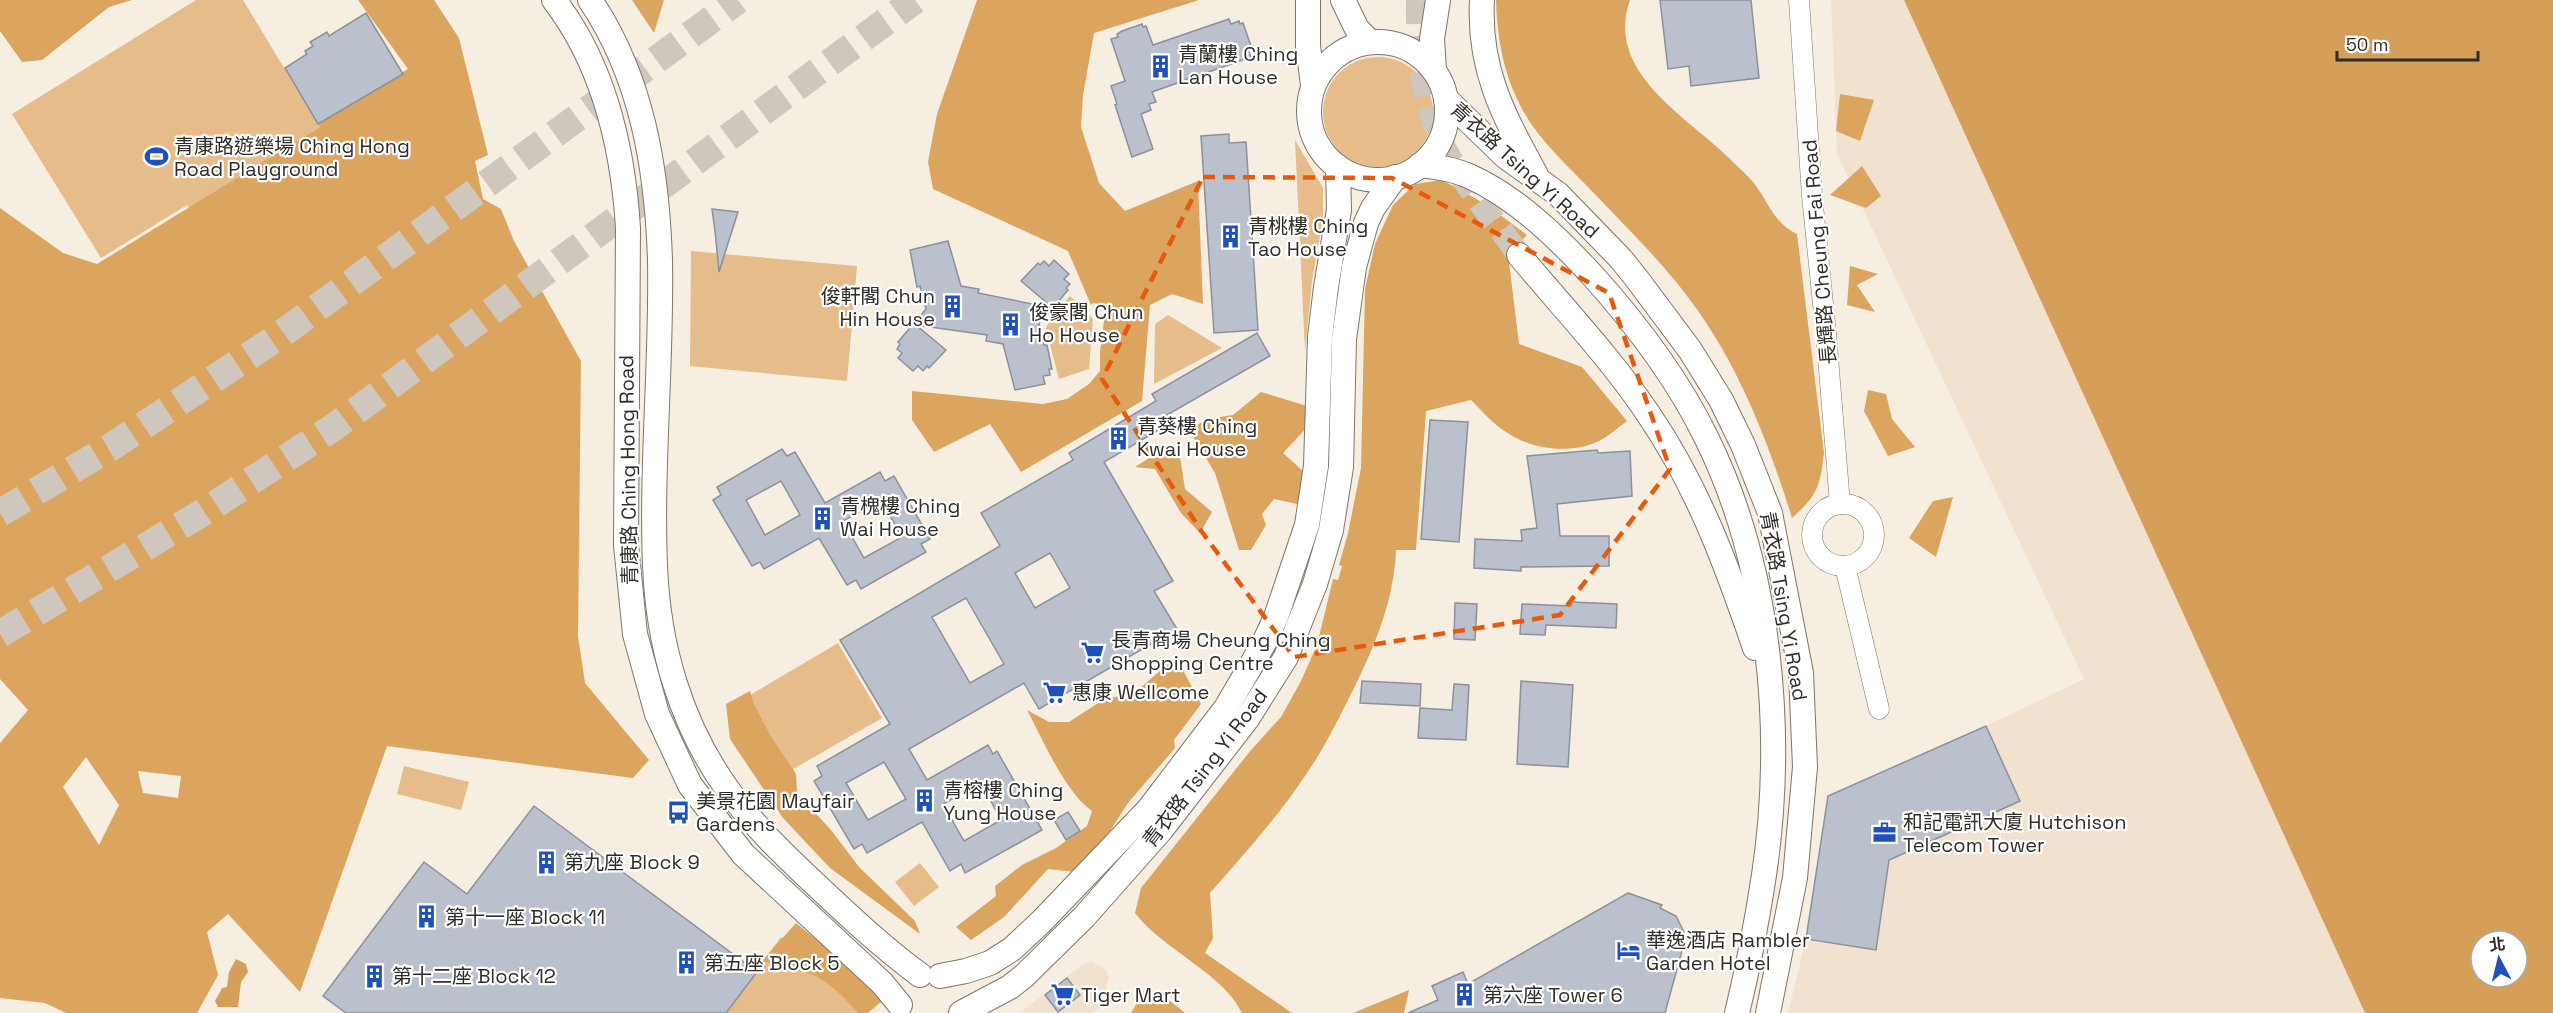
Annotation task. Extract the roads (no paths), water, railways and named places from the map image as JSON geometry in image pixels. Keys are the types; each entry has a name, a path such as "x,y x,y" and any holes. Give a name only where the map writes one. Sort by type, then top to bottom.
{"main road":[{"name":"青康路 Ching Hong Road","path":"554,0 583,45 600,82 612,122 626,195 628,228 626,545 635,634 657,714 690,784 742,854 882,983 902,1009"},
{"name":"青康路 Ching Hong Road","path":"590,0 628,72 639,105 655,182 660,283 655,565 662,629 680,699 688,721 710,762 744,811 783,853 852,920 930,976 947,981 955,993 954,1013"},
{"path":"1308,0 1308,46 1313,85 1308,111 1310,124 1320,149 1338,167 1364,178 1395,177 1420,165 1433,152 1442,135 1447,116 1442,84 1434,70 1414,52 1400,45 1370,42 1352,47 1336,56 1323,69 1313,85"},
{"path":"1343,0 1357,29 1370,42"},
{"path":"1434,70 1432,39 1438,0"},
{"path":"1482,0 1484,48 1493,86 1508,124 1537,178"},
{"name":"青衣路 Tsing Yi Road","path":"1446,99 1506,157 1558,194 1621,259 1637,279 1690,350 1721,400 1743,445 1770,513 1801,673 1805,767 1800,837 1788,923 1768,1013"},
{"name":"青衣路 Tsing Yi Road","path":"1420,165 1445,168 1469,176 1500,193 1564,246 1614,300 1647,340 1708,440 1744,533 1754,577 1768,669 1772,796 1757,915 1737,1013"},
{"name":"青衣路 Tsing Yi Road","path":"930,976 966,971 990,963 1012,949 1042,921 1149,809 1226,708 1264,643 1279,609 1307,525 1316,466 1320,337 1339,210 1338,167"},
{"name":"青衣路 Tsing Yi Road","path":"961,1013 1001,992 1024,976 1084,917 1168,821 1247,719 1286,657 1315,584 1331,530 1341,467 1344,339 1354,267 1366,223 1373,208 1395,177"},
{"path":"1519,255 1597,348 1658,428 1712,528 1728,568 1770,702"},
{"path":"902,1009 903,990 907,983 930,976"}],"street":[{"name":"長輝路 Cheung Fai Road","path":"1799,0 1812,196 1840,504"},
{"path":"1851,504 1861,509 1869,517 1874,527 1875,538 1872,548 1865,557 1845,566 1832,564 1820,556 1813,544 1812,533 1814,522 1830,506 1851,504"},
{"path":"1845,566 1879,709"}],"tunnel":[{"path":"0,513 111,447 276,338 738,0"},
{"path":"0,634 202,513 334,427 915,0"},
{"path":"1418,0 1422,76 1437,131 1462,177 1519,255"}],"place":[{"name":"青蘭樓 Ching Lan House","path":"1160,66"},
{"name":"青康路遊樂場 Ching Hong Road Playground","path":"156,157"},
{"name":"青桃樓 Ching Tao House","path":"1230,237"},
{"name":"俊軒閣 Chun Hin House","path":"953,307"},
{"name":"俊豪閣 Chun Ho House","path":"1011,324"},
{"name":"青葵樓 Ching Kwai House","path":"1119,438"},
{"name":"青槐樓 Ching Wai House","path":"822,518"},
{"name":"長青商場 Cheung Ching Shopping Centre","path":"1093,652"},
{"name":"惠康 Wellcome","path":"1054,692"},
{"name":"青榕樓 Ching Yung House","path":"925,801"},
{"name":"美景花園 Mayfair Gardens","path":"678,812"},
{"name":"和記電訊大廈 Hutchison Telecom Tower","path":"1885,833"},
{"name":"第九座 Block 9","path":"546,862"},
{"name":"第十一座 Block 11","path":"427,917"},
{"name":"華逸酒店 Rambler Garden Hotel","path":"1628,951"},
{"name":"第五座 Block 5","path":"686,963"},
{"name":"第十二座 Block 12","path":"374,976"},
{"name":"Tiger Mart","path":"1063,995"},
{"name":"第六座 Tower 6","path":"1465,995"}]}
